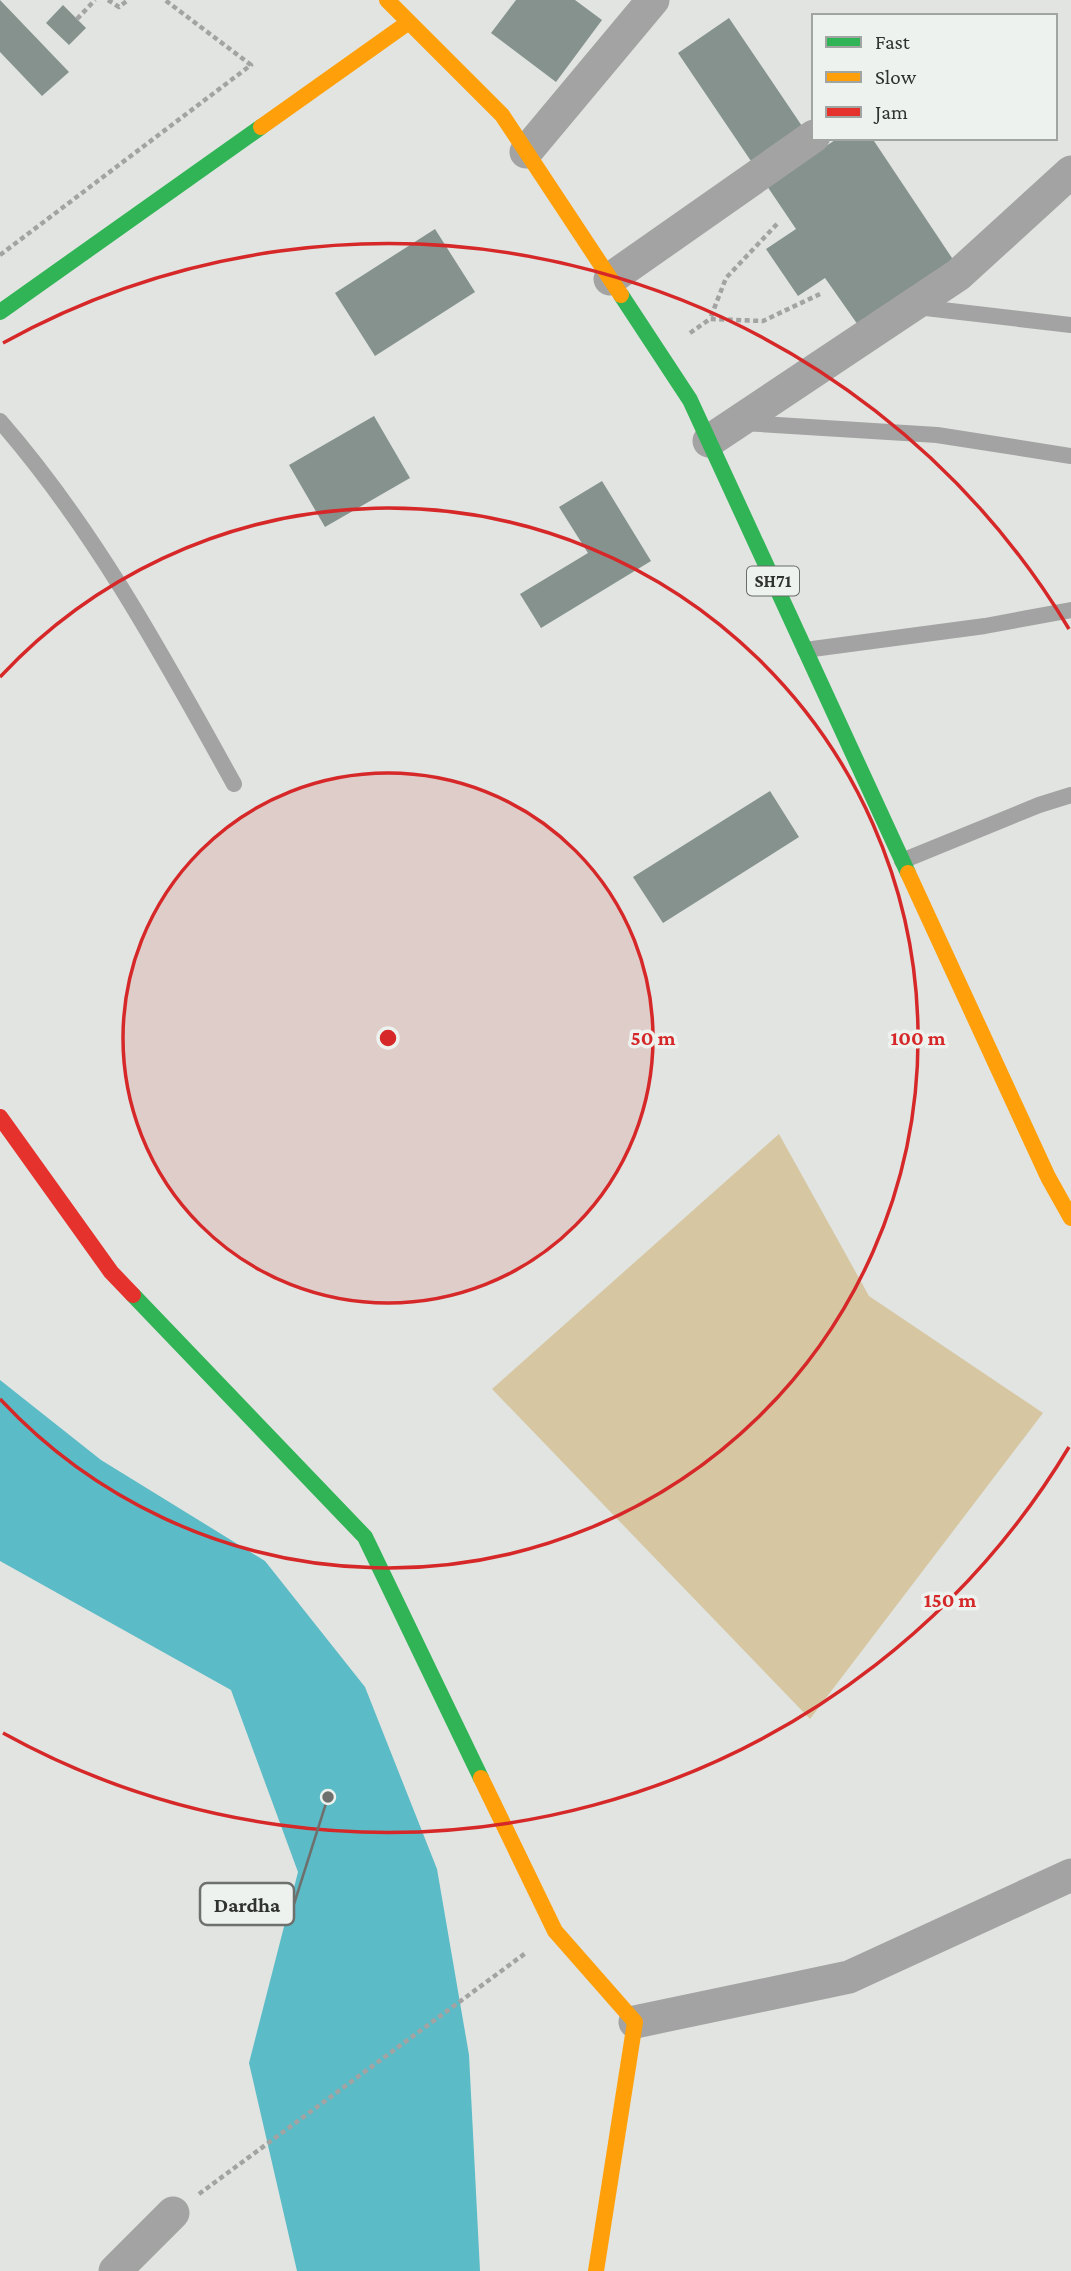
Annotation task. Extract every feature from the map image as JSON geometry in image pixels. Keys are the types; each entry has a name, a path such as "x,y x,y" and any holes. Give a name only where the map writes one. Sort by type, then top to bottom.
{"street":[{"name":"SH71","path":"387,0 502,115 690,400 1048,1177 1071,1218"},
{"path":"527,152 653,0"},
{"path":"0,312 408,22"},
{"path":"610,279 812,137"},
{"path":"709,441 958,275 1071,172"},
{"path":"0,1117 111,1272 365,1537 555,1931 635,2022"},
{"path":"635,2022 849,1977 1071,1875"},
{"path":"596,2271 635,2022"},
{"path":"115,2271 173,2213"}],"lane":[{"path":"911,306 1071,325"},
{"path":"0,421 46,473 143,620 234,784"},
{"path":"738,422 937,435 1071,456"},
{"path":"805,650 985,626 1071,610"},
{"path":"902,861 1039,804 1071,795"}],"path":[{"path":"77,19 95,0"},
{"path":"108,0 119,7 128,0"},
{"path":"0,255 251,65 165,0"},
{"path":"777,225 726,278 710,320 762,321 820,294"},
{"path":"173,2213 555,1931"}],"shaded area":[{"path":"779,1134 869,1296 1043,1413 810,1719 492,1389"}],"water":[{"path":"0,1380 101,1460 265,1561 365,1687 437,1869 469,2055 480,2271 297,2271 249,2063 298,1872 231,1690 0,1561"}],"building":[{"path":"0,0 69,72 42,96 0,52"},
{"path":"516,0 575,0 602,20 556,82 491,33"},
{"path":"63,5 86,28 69,45 46,23"},
{"path":"729,18 804,129 753,164 678,53"},
{"path":"835,140 873,140 954,261 858,325 825,278 798,296 766,249 796,229 767,186"},
{"path":"435,229 475,292 375,356 335,293"},
{"path":"374,416 410,478 325,527 289,465"},
{"path":"602,481 651,561 541,628 520,594 588,553 559,507"},
{"path":"770,791 799,837 663,923 633,877"}],"traffic: fast":[{"path":"0,312 261,127"},
{"path":"621,295 690,400 908,873"},
{"path":"133,1295 365,1537 481,1778"}],"traffic: slow":[{"path":"387,0 502,115 621,295"},
{"path":"261,127 409,22"},
{"path":"908,873 1048,1177 1071,1218"},
{"path":"481,1778 555,1931 635,2022 596,2271"}],"traffic: jam":[{"path":"0,1117 111,1272 133,1295"}],"place":[{"name":"Dardha","path":"328,1797"}]}
